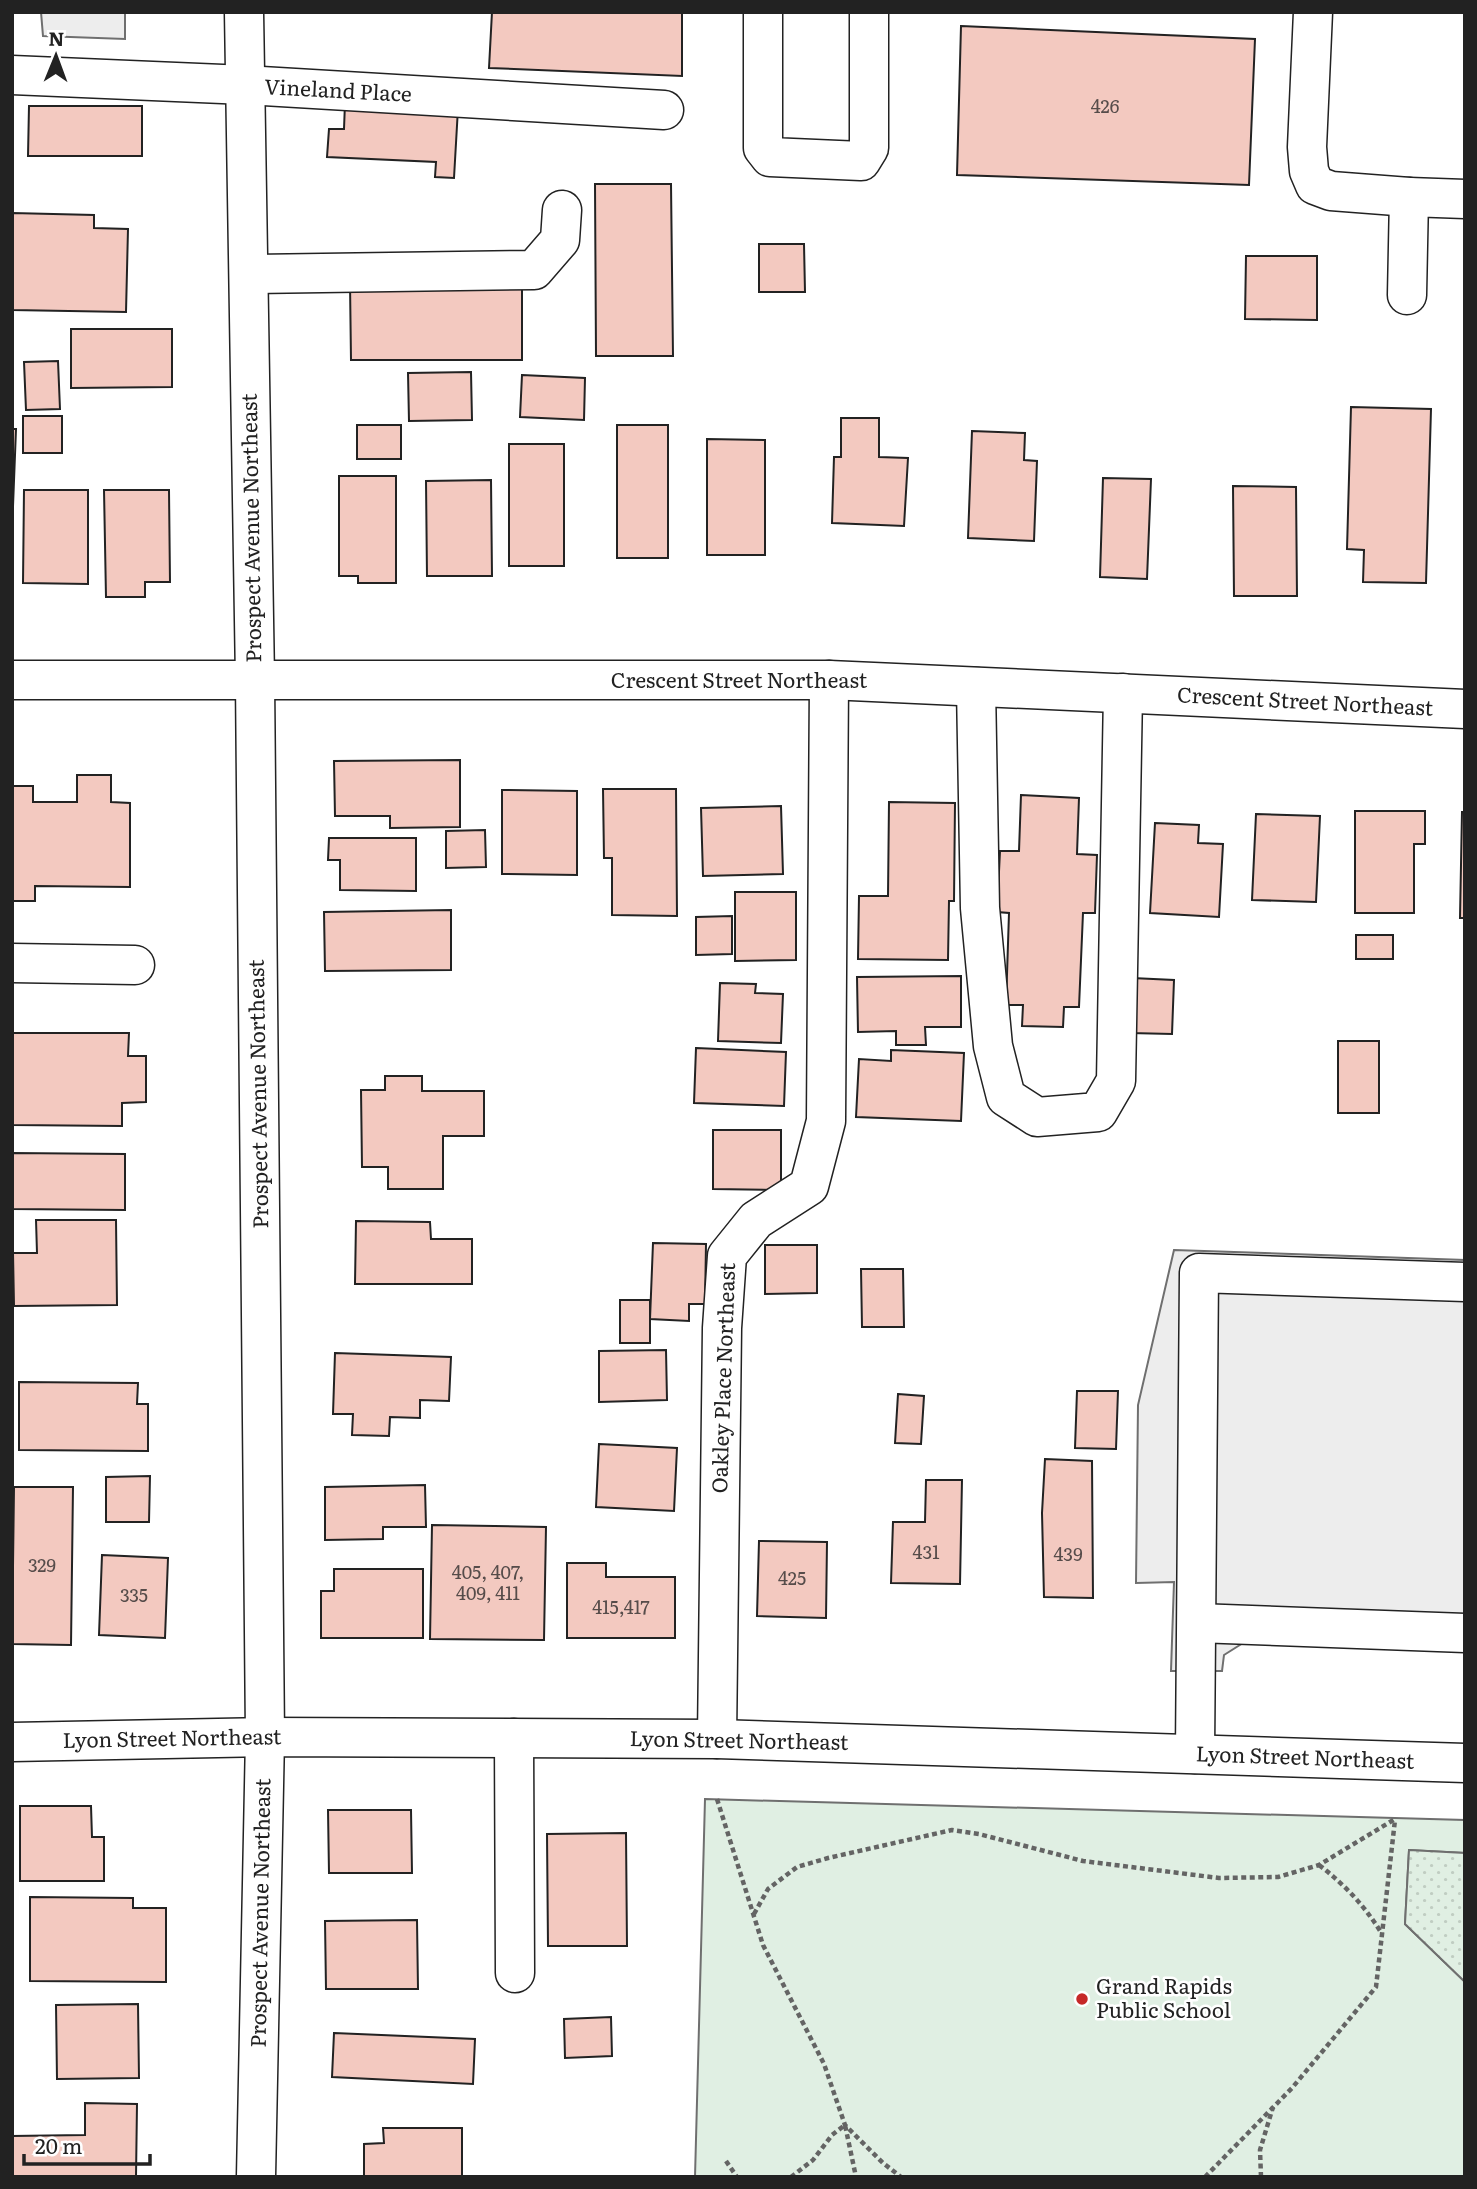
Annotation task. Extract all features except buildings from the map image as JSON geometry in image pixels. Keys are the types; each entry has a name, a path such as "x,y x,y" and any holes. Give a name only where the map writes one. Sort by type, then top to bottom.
{"street":[{"name":"Prospect Avenue Northeast","path":"244,12 255,680 265,1737 256,2177"},
{"path":"763,12 763,148 770,157 861,161 869,149 869,12"},
{"path":"1312,12 1307,147 1309,171 1315,185 1331,191 1465,199"},
{"name":"Vineland Place","path":"12,75 246,85 664,110"},
{"path":"1408,295 1409,197"},
{"path":"249,274 534,270 560,240 562,210"},
{"name":"Crescent Street Northeast","path":"12,680 829,680 1465,709"},
{"name":"Oakley Place Northeast","path":"717,1739 722,1328 727,1256 756,1220 808,1186 826,1121 829,680"},
{"path":"976,687 980,908 993,1046 1006,1097 1037,1117 1098,1112 1116,1081 1123,694"},
{"path":"12,963 135,965"},
{"path":"1195,1754 1199,1273 1465,1282"},
{"path":"1197,1623 1465,1633"},
{"name":"Lyon Street Northeast","path":"12,1742 265,1737 717,1739 1465,1763"},
{"path":"514,1738 515,1973"}],"path":[{"path":"717,1799 763,1945 824,2064 845,2125 856,2177"},
{"path":"754,1914 768,1889 797,1867 952,1830 979,1834 1083,1861 1219,1878 1278,1877 1320,1866 1395,1819 1376,1987 1292,2088 1205,2177"},
{"path":"1320,1866 1341,1882 1366,1909 1382,1934"},
{"path":"1261,2177 1259,2150 1274,2107"},
{"path":"791,2177 813,2160 832,2134 845,2125"},
{"path":"845,2125 901,2177"},
{"path":"726,2161 737,2177"}],"green space":[{"name":"Grand Rapids Public School","path":"705,1799 1465,1820 1465,1853 1409,1850 1405,1924 1465,1982 1465,2177 695,2177"},
{"path":"1409,1850 1465,1853 1465,1982 1405,1924"}],"shaded area":[{"path":"41,12 125,12 125,39 43,36"},
{"path":"1174,1250 1465,1260 1465,1650 1251,1638 1224,1655 1222,1671 1171,1671 1174,1582 1136,1583 1138,1405"}],"place":[{"name":"Grand Rapids Public School","path":"1082,1999"}]}
